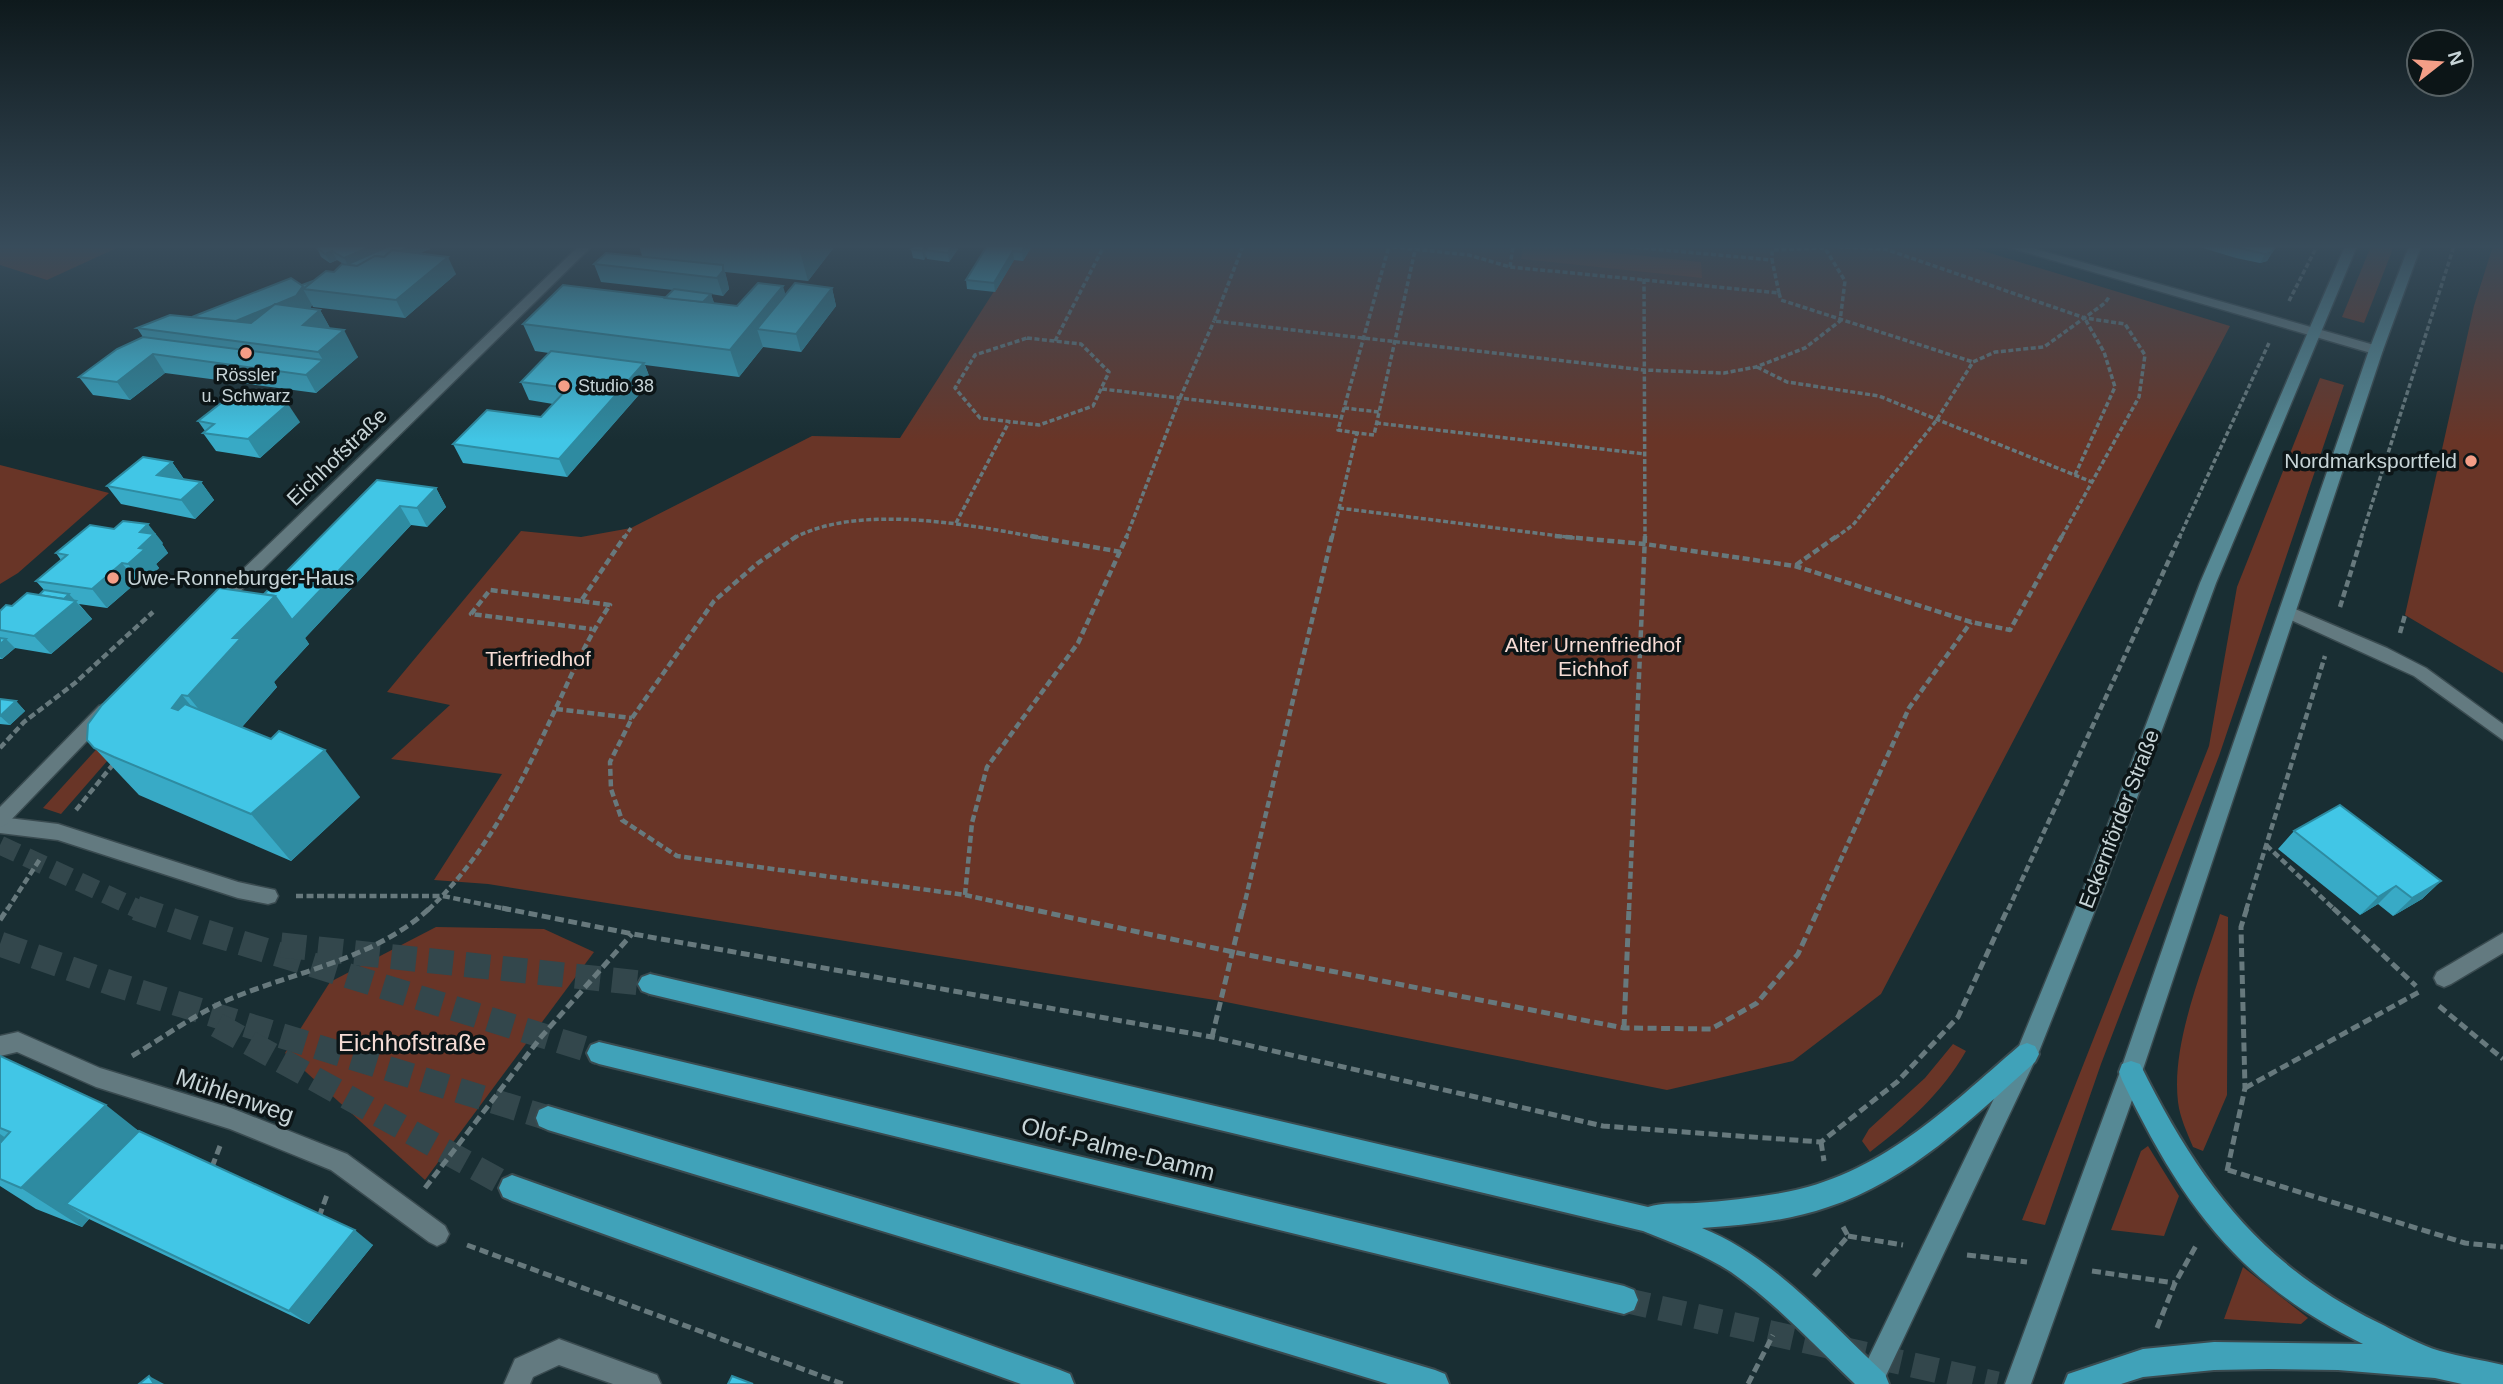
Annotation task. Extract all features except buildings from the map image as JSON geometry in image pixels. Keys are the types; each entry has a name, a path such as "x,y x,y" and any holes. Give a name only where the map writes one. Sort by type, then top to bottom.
{"highway":[{"path":"650,984 1643,1218 1703,1242 1740,1262 1790,1303 1872,1383"},
{"name":"Olof-Palme-Damm","path":"599,1053 1624,1300"},
{"path":"1643,1218 1723,1215 1775,1208 1828,1195 1853,1185 1942,1128 2026,1054"},
{"path":"2131,1072 2169,1150 2210,1211 2258,1260 2304,1295 2338,1316 2435,1364"},
{"path":"548,1118 1435,1384"},
{"path":"512,1188 1060,1384"},
{"path":"2078,1384 2143,1363 2214,1356 2268,1355 2338,1356 2435,1364 2503,1379"}],"main road":[{"name":"Eckernförder Straße","path":"1872,1383 2026,1054 2095,884 2208,583 2322,311"},
{"path":"2018,1384 2131,1072 2391,311"}],"street":[{"name":"Eichhofstraße","path":"196,624 519,311"},
{"path":"2235,311 2376,351"},
{"path":"2288,612 2420,672 2503,733"},
{"path":"0,819 117,699"},
{"path":"0,825 58,832 238,890 268,895"},
{"path":"2444,978 2503,942"},
{"name":"Mühlenweg","path":"0,1046 19,1042 96,1077 231,1119 339,1162 437,1234"},
{"path":"517,1384 524,1368 559,1352 648,1384"}],"path":[{"path":"1055,341 1071,311"},
{"path":"965,895 972,823 987,767 1078,643 1121,552 1180,398 1218,311"},
{"path":"1370,311 1338,430 1374,435 1402,311"},
{"path":"1625,1028 1645,544 1644,311"},
{"path":"1812,311 1973,362"},
{"path":"1214,321 1361,340 1644,370 1724,373 1756,367 1805,348 1840,320 1841,311"},
{"path":"1339,508 1542,534 1645,544 1796,566 1971,622 2010,629 2139,397 2145,355 2125,324 2085,318 2064,311"},
{"path":"268,895 443,896 633,934 1212,1037 1603,1126 1821,1142 1897,1082 1958,1017 2284,311"},
{"path":"2143,1363 2175,1283 2194,1249 2228,1170 2245,1088 2241,927 2432,311"},
{"path":"1796,566 1853,525 1936,421 1973,362 1995,352 2044,347 2085,318"},
{"path":"2075,475 2115,387 2105,352 2085,318"},
{"path":"1027,338 1055,341 1081,344 1109,372 1093,406 1039,425 1009,422 980,418 955,388 975,355 1027,338"},
{"path":"1756,367 1773,378 1798,387 1847,388 1881,397 2092,482"},
{"path":"1102,389 1341,417"},
{"path":"1344,408 1379,412"},
{"path":"956,523 1009,422"},
{"path":"1376,423 1645,454"},
{"path":"1212,1037 1357,433"},
{"path":"1121,552 956,523 872,520 838,522 797,536 758,563 714,601 632,718 610,762 611,789 622,820 677,856 965,895 1233,952 1625,1028 1711,1029 1757,1003 1798,954 1909,708 1971,622"},
{"path":"581,601 631,528"},
{"path":"96,1077 227,1000 358,955 401,932 443,896 496,822 556,709 592,629 610,605 490,590 471,614 592,629"},
{"path":"0,748 24,722 75,683 153,612"},
{"path":"556,709 632,718"},
{"path":"0,920 58,832 122,754"},
{"path":"2266,845 2421,991 2503,1059"},
{"path":"406,1213 541,1037 633,934"},
{"path":"2245,1088 2444,978"},
{"path":"2228,1170 2465,1243 2503,1247"},
{"path":"437,1234 844,1384"},
{"path":"1848,1236 2175,1283"},
{"path":"1748,1384 1790,1303"}],"green space":[{"name":"Alter Urnenfriedhof Eichhof","path":"982,311 2179,311 2230,326 1881,994 1793,1061 1667,1090 1221,1001 488,884 434,880 502,774 391,759 450,705 387,692 521,531 581,537 631,528 812,436 900,438"},
{"path":"2345,311 2369,311 2364,323 2342,317"},
{"name":"Nordmarksportfeld","path":"2473,311 2503,311 2503,673 2405,615"},
{"path":"2320,378 2344,385 2219,756 2101,1064 2045,1225 2022,1220 2209,746 2237,587"},
{"path":"0,465 109,493 18,573 0,584"},
{"path":"103,742 115,752 61,814 43,808"},
{"path":"2220,914 2228,917 2227,1095 2203,1151 2193,1147 2180,1114 2177,1079 2179,1056 2190,1007"},
{"name":"Eichhofstraße","path":"436,927 544,929 594,952 425,1180 285,1053 330,982"},
{"path":"1953,1044 1966,1051 1957,1066 1911,1118 1870,1152 1862,1141 1869,1129 1925,1078"},
{"path":"2148,1146 2179,1196 2164,1236 2111,1230 2141,1151"},
{"path":"2243,1267 2308,1318 2301,1324 2224,1319"}],"tunnel":[{"path":"0,845 140,910"},
{"path":"136,908 599,1053"},
{"path":"0,944 114,984 548,1118"},
{"path":"281,945 650,984"},
{"path":"217,1025 512,1188"},
{"path":"1624,1300 1997,1384"}],"place":[{"name":"Rössler u. Schwarz","path":"246,353"},
{"name":"Studio 38","path":"564,386"},
{"name":"Nordmarksportfeld","path":"2471,461"},
{"name":"Uwe-Ronneburger-Haus","path":"113,578"}],"park label":[{"name":"Tierfriedhof","path":"538,659"}]}
